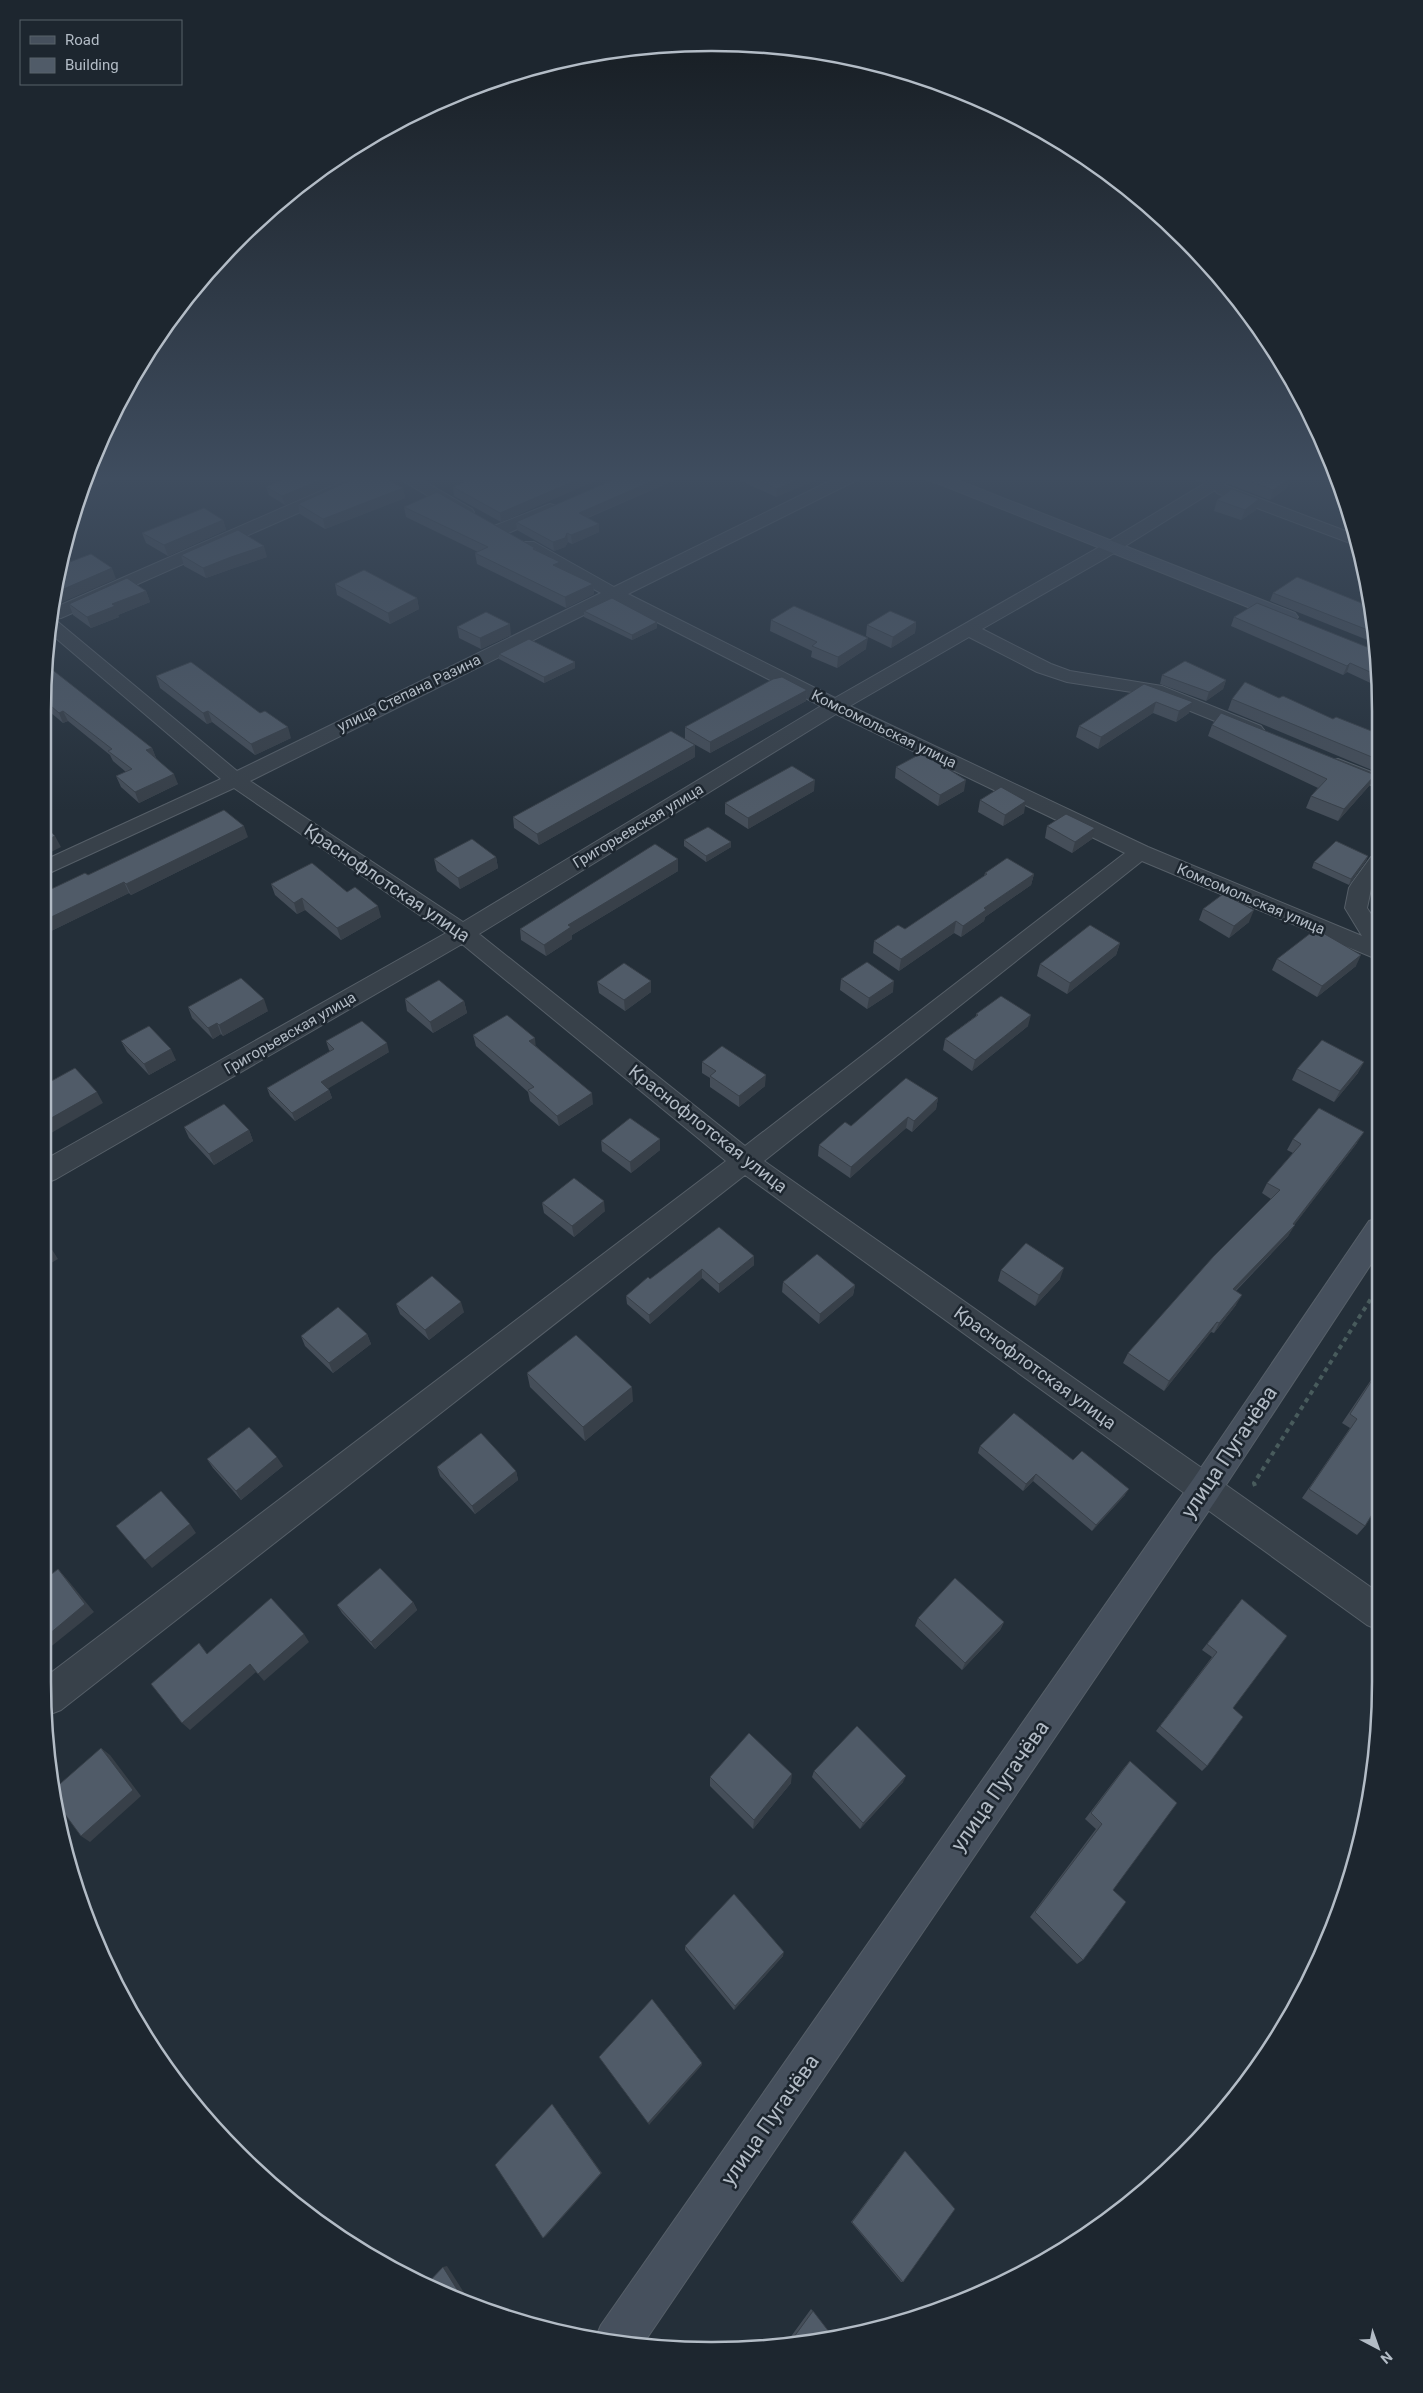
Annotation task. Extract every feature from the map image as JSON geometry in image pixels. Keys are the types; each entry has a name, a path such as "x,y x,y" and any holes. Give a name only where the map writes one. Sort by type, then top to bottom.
{"main road":[{"path":"1214,588 1303,623"},
{"name":"улица Пугачёва","path":"621,2335 1205,1489 1372,1239"}],"street":[{"path":"59,612 115,588"},
{"name":"Комсомольская улица","path":"603,588 835,706 1140,852 1372,949"},
{"name":"улица Степана Разина","path":"51,865 235,780 624,588"},
{"name":"Григорьевская улица","path":"51,1169 463,933 835,706 1041,588"},
{"name":"Краснофлотская улица","path":"57,630 235,780 463,933 745,1161 1372,1608"},
{"path":"968,630 1044,668 1067,676 1154,690 1272,737"},
{"path":"1317,756 1372,779"},
{"path":"52,1694 745,1161 1140,852"},
{"path":"1372,872 1360,888 1356,908 1372,932"}],"path":[{"path":"1258,1492 1254,1483 1372,1297"}],"building":[{"path":"105,588 141,588 146,591 112,604 115,606 87,617 69,604"},
{"path":"342,588 397,588 417,598 388,613"},
{"path":"546,588 585,588 565,597"},
{"path":"1281,588 1323,588 1362,603 1366,629 1273,593"},
{"path":"612,598 657,622 632,635 584,611"},
{"path":"1257,603 1368,647 1370,672 1350,663 1347,666 1234,617"},
{"path":"794,606 868,638 838,657 812,646 817,642 771,620"},
{"path":"890,611 916,622 893,637 867,625"},
{"path":"486,612 510,624 480,638 457,627"},
{"path":"529,639 575,662 544,677 499,654"},
{"path":"1185,661 1226,680 1209,692 1162,675"},
{"path":"191,662 260,713 265,711 288,727 251,744 208,711 203,713 156,676"},
{"path":"53,670 152,748 146,750 174,774 135,792 116,776 132,769 108,751 112,749 63,711 59,713 51,706"},
{"path":"782,677 807,690 710,742 685,727 773,679"},
{"path":"1245,682 1279,698 1283,696 1333,719 1336,717 1372,731 1372,757 1232,699"},
{"path":"1144,684 1193,702 1179,711 1156,702 1101,737 1079,726"},
{"path":"1221,713 1372,774 1372,778 1344,809 1311,796 1327,779 1212,725"},
{"path":"671,731 695,745 537,834 513,817"},
{"path":"922,753 966,780 940,795 896,767"},
{"path":"792,766 815,780 748,818 725,803"},
{"path":"1001,787 1026,801 1005,815 980,800"},
{"path":"224,810 244,826 126,884 124,882 51,917 51,889 85,873 88,875"},
{"path":"1066,814 1095,828 1075,842 1047,826"},
{"path":"708,827 731,842 706,856 684,840"},
{"path":"472,839 496,857 458,878 434,859"},
{"path":"1336,841 1368,856 1351,879 1314,862"},
{"path":"655,844 678,859 568,925 571,927 544,945 520,929"},
{"path":"1007,858 1034,874 984,908 986,910 963,926 956,921 901,959 874,941 898,925 905,929 987,874 985,873"},
{"path":"312,863 347,892 355,887 378,906 337,928 302,898 294,903 271,884"},
{"path":"1223,894 1254,910 1234,926 1203,909"},
{"path":"1090,925 1120,943 1070,983 1040,964"},
{"path":"1316,929 1361,955 1322,986 1277,959"},
{"path":"867,962 894,981 869,998 841,979"},
{"path":"624,963 651,981 624,1000 597,982"},
{"path":"241,978 264,999 219,1025 217,1023 208,1028 188,1007"},
{"path":"439,980 464,1001 430,1022 405,999"},
{"path":"1001,996 1031,1015 975,1060 945,1039 978,1015 976,1014"},
{"path":"507,1015 535,1038 529,1041 592,1093 557,1116 528,1090 534,1087 473,1035"},
{"path":"362,1021 387,1043 321,1082 329,1090 292,1113 267,1088 334,1049 326,1041"},
{"path":"149,1026 171,1049 144,1064 121,1041"},
{"path":"1322,1040 1364,1062 1340,1091 1297,1069"},
{"path":"722,1046 766,1075 739,1096 710,1076 716,1071 702,1062"},
{"path":"75,1068 97,1092 51,1118 51,1081"},
{"path":"906,1078 938,1098 914,1121 908,1117 851,1167 819,1145 845,1122 851,1126"},
{"path":"224,1104 249,1130 209,1154 184,1127"},
{"path":"1319,1108 1364,1132 1293,1224 1295,1225 1233,1289 1242,1295 1219,1323 1217,1322 1169,1381 1128,1353 1213,1257 1280,1190 1267,1183 1301,1144 1293,1139"},
{"path":"630,1118 660,1139 630,1162 601,1141"},
{"path":"574,1178 604,1201 572,1226 542,1203"},
{"path":"719,1227 754,1256 719,1284 702,1269 649,1315 626,1296 648,1277 650,1279"},
{"path":"1026,1243 1064,1268 1039,1295 1001,1270"},
{"path":"817,1254 855,1285 820,1314 783,1282"},
{"path":"432,1276 461,1302 425,1330 396,1304"},
{"path":"338,1307 367,1334 329,1363 301,1336"},
{"path":"576,1335 632,1387 583,1427 527,1373"},
{"path":"1372,1380 1372,1514 1365,1526 1309,1489 1357,1419 1350,1414"},
{"path":"1014,1413 1073,1460 1082,1451 1129,1489 1096,1525 1036,1474 1026,1484 980,1446"},
{"path":"249,1427 277,1457 236,1491 207,1459"},
{"path":"481,1433 516,1471 472,1506 437,1467"},
{"path":"161,1491 190,1524 145,1560 116,1526"},
{"path":"380,1568 413,1602 371,1642 337,1605"},
{"path":"58,1569 85,1604 51,1632 51,1575"},
{"path":"955,1578 1004,1622 965,1663 918,1618"},
{"path":"271,1598 304,1634 258,1674 250,1664 182,1723 151,1684 199,1643 207,1654"},
{"path":"1242,1599 1287,1636 1233,1708 1243,1717 1207,1766 1160,1726 1217,1652 1207,1644"},
{"path":"857,1726 906,1776 863,1823 814,1771"},
{"path":"749,1733 792,1774 754,1820 710,1777"},
{"path":"101,1748 133,1790 81,1836 65,1814 60,1784"},
{"path":"1130,1761 1177,1803 1113,1890 1126,1902 1083,1960 1035,1912 1102,1824 1091,1813"},
{"path":"734,1894 784,1952 735,2006 685,1946"},
{"path":"652,1999 702,2063 648,2123 599,2057"},
{"path":"552,2104 601,2173 543,2238 495,2165"},
{"path":"905,2151 955,2209 903,2282 852,2222"},
{"path":"443,2267 458,2290 431,2279"},
{"path":"813,2311 828,2331 798,2336 794,2336"}]}
